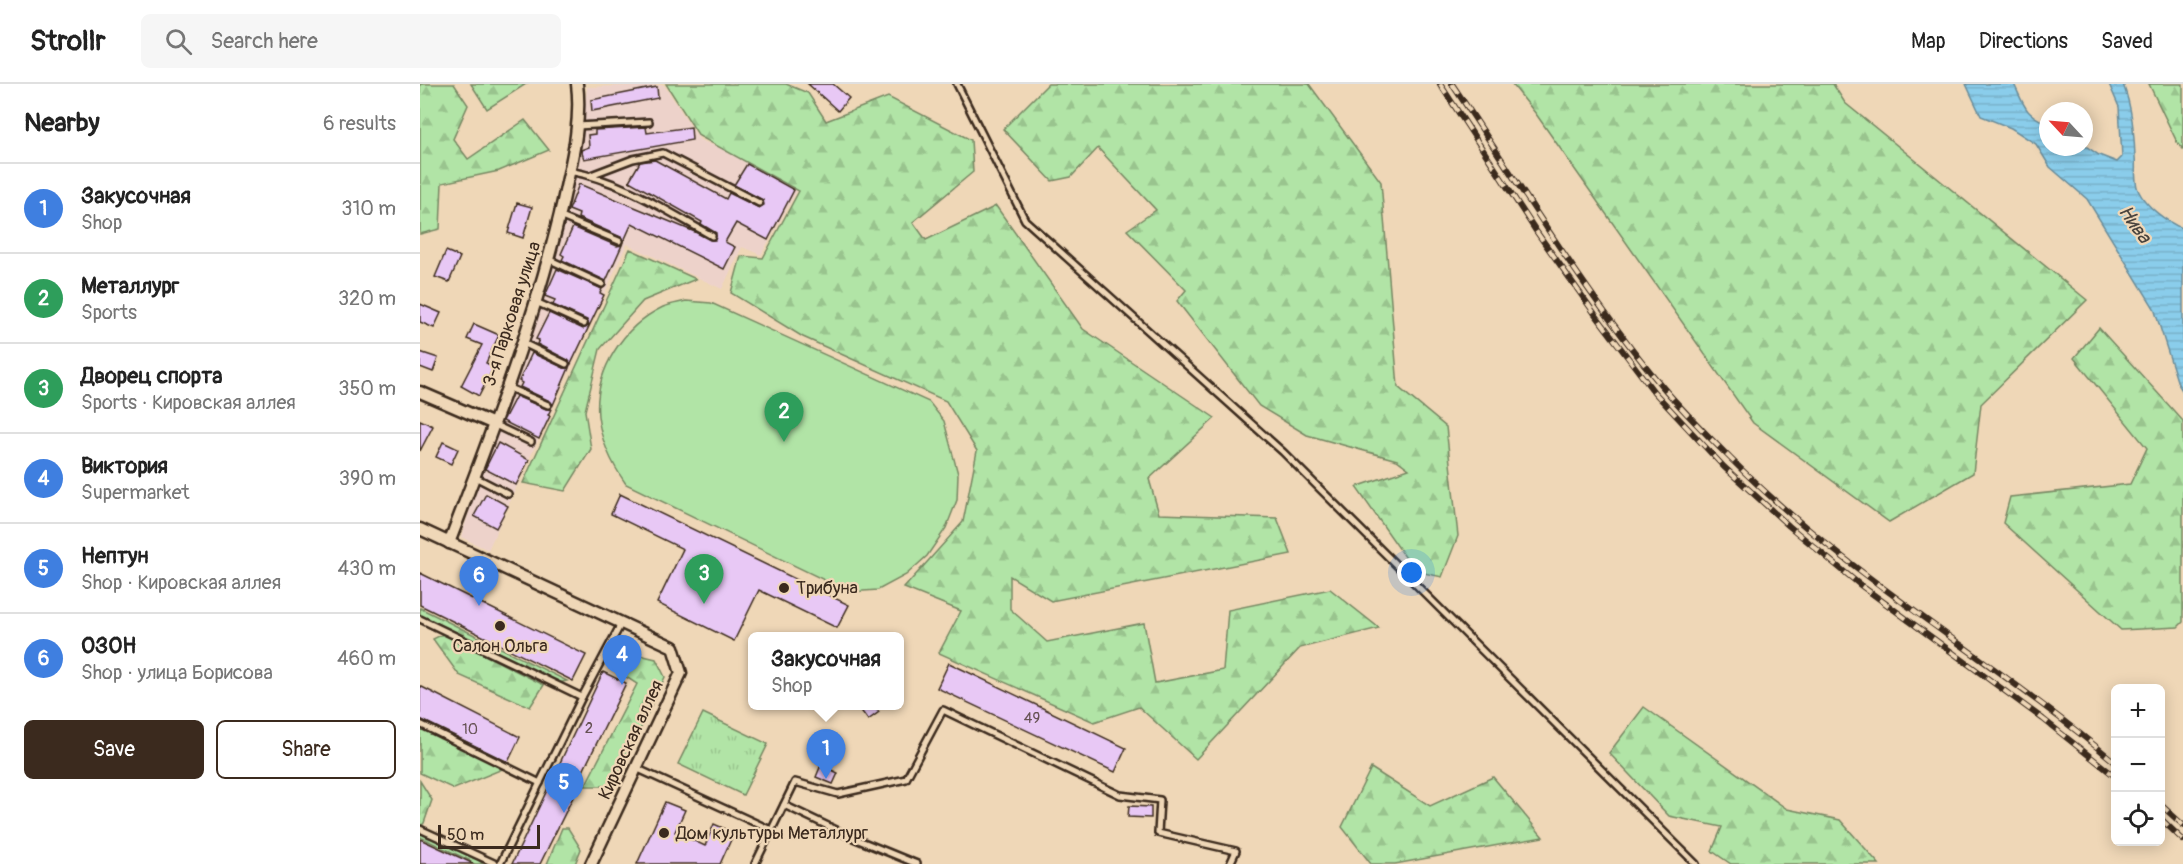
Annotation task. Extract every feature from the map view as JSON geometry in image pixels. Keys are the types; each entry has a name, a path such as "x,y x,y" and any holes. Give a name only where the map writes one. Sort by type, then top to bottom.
{"street":[{"name":"3-я Парковая улица","path":"449,543 523,343 548,260 577,126 577,86"},
{"path":"420,392 494,424"},
{"name":"Кировская аллея","path":"420,529 673,647 681,673 591,864"}],"lane":[{"path":"957,84 1024,220 1283,452 1696,864"},
{"path":"577,126 649,122"},
{"path":"591,175 633,159 663,153 759,203"},
{"path":"569,171 591,175 643,198 712,236"},
{"path":"559,216 619,241"},
{"path":"548,260 602,284"},
{"path":"536,302 584,324"},
{"path":"523,343 566,364"},
{"path":"507,387 548,405"},
{"path":"494,424 531,442"},
{"path":"474,477 508,494"},
{"path":"420,619 582,697"},
{"path":"420,829 498,864 622,622"},
{"path":"755,864 795,782 838,794 906,779 943,710 1120,795 1161,800 1158,833 1236,851 1230,864"},
{"path":"420,724 540,783"},
{"path":"636,768 771,830"},
{"path":"784,806 917,864"}],"shaded area":[{"path":"664,85 700,140 720,148 797,191 761,255 742,247 722,289 627,244 488,550 461,537 540,307 579,165 587,87"}],"green space":[{"path":"420,84 454,84 468,105 453,139 468,159 525,120 549,150 499,171 442,183 440,229 420,234"},
{"path":"471,84 526,84 487,109"},
{"path":"666,84 786,84 808,93 826,121 888,97 971,140 973,172 913,222 926,240 996,206 1083,329 1215,418 1149,479 1159,514 1277,518 1291,554 1051,601 1010,576 1010,609 1047,642 1144,623 1155,683 1223,670 1228,610 1330,589 1379,628 1300,648 1196,759 1139,707 1094,722 939,653 961,611 904,588 963,522 977,451 946,401 803,337 731,293 741,256 763,258 799,191 699,136"},
{"path":"1048,84 1309,84 1381,182 1398,387 1446,427 1458,536 1442,577 1415,571 1356,487 1409,469 1397,460 1307,435 1259,406 1177,301 1186,290 1127,230 1156,210 1098,148 1071,177 1052,181 1003,129"},
{"path":"1512,84 1833,84 1845,103 2087,300 1981,404 1973,473 1889,522 1753,423 1536,114"},
{"path":"2149,84 2183,84 2183,149 2177,142"},
{"path":"630,249 696,279 643,301 600,349 585,411 591,449 565,491 523,483"},
{"path":"686,301 711,303 929,402 944,421 958,474 957,500 946,528 927,556 906,575 878,590 849,592 626,484 604,444 598,416 598,399 606,367 614,352 635,326 663,307"},
{"path":"2099,328 2183,421 2183,622 2178,627 2121,630 2003,523 2010,497 2130,484 2147,448 2074,358"},
{"path":"420,608 567,681 558,683 420,616"},
{"path":"443,634 544,685 530,707 459,675 433,639"},
{"path":"631,653 656,659 665,677 613,786 585,786 637,684 620,673"},
{"path":"1644,707 1787,809 1840,820 1879,864 1731,864 1712,851 1722,827 1669,816 1609,753"},
{"path":"703,713 768,744 743,795 678,764"},
{"path":"420,727 505,768 454,789 420,773"},
{"path":"1371,768 1430,806 1493,777 1543,837 1395,864 1371,864 1342,827"},
{"path":"420,781 432,800 424,823 420,827"},
{"path":"562,828 568,828 581,849 575,864 547,864"},
{"path":"420,831 483,864 469,864 471,861 420,837"}],"water":[{"name":"Нива","path":"1966,84 2014,84 2023,104 2030,113 2039,119 2039,149 2036,144 2011,128 1981,116"},
{"name":"Нива","path":"2109,84 2123,84 2132,120 2138,190 2157,213 2183,229 2183,392 2178,384 2154,308 2087,199 2050,167 2043,156 2093,156 2093,151 2117,162 2122,157 2119,107"}],"building":[{"path":"808,84 833,84 849,98 838,111"},
{"path":"657,87 658,98 592,111 591,100"},
{"path":"646,127 647,133 691,127 692,140 584,159 581,150 589,147 588,135 595,134 595,130"},
{"path":"655,160 726,199 729,193 759,208 764,205 763,200 734,185 747,164 794,190 768,240 736,223 725,242 735,247 724,269 632,223 624,241 621,237 578,218 579,214 569,210 579,184 710,240 715,240 716,233 701,224 702,222 629,181 640,162"},
{"path":"517,203 532,207 523,238 508,233"},
{"path":"573,227 617,246 622,245 606,281 562,260 564,256 561,254"},
{"path":"446,251 460,257 449,282 435,277"},
{"path":"557,269 602,289 600,293 604,295 571,364 568,360 537,344 539,340 536,339 549,313 583,329 589,325 587,320 553,305 555,300 545,296"},
{"path":"420,304 441,313 434,328 420,322"},
{"path":"474,324 499,335 486,363 494,367 479,396 461,386 482,345 467,339"},
{"path":"420,352 438,358 433,372 420,367"},
{"path":"532,353 564,368 569,368 553,405 550,401 520,387 522,383 519,381"},
{"path":"516,396 551,409 539,439 503,421"},
{"path":"420,420 433,426 420,451"},
{"path":"443,442 458,449 451,464 436,457"},
{"path":"498,443 529,460 516,485 485,469"},
{"path":"486,494 508,506 496,528 474,516"},
{"path":"620,494 849,605 837,628 759,590 734,641 657,603 683,549 611,514"},
{"path":"420,573 586,655 573,681 420,605"},
{"path":"949,663 1126,748 1115,772 937,688"},
{"path":"603,672 626,683 571,796 573,797 540,864 512,864"},
{"path":"420,686 520,737 508,762 420,719"},
{"path":"861,710 878,710 879,712 868,720"},
{"path":"821,765 838,773 833,784 816,777"},
{"name":"Дом культуры Металлург","path":"665,802 685,810 675,832 705,846 714,824 734,833 720,864 637,864"},
{"path":"1129,806 1151,807 1151,818 1128,817"},
{"path":"420,839 474,864 420,864"}],"railway":[{"path":"1440,84 1536,231 1595,314 1654,392 1724,467 1789,526 1859,584 2043,719 2111,773"},
{"path":"1452,84 1605,313 1677,404 1730,458 1822,540 2068,724 2111,759"},
{"path":"2165,809 2183,825"},
{"path":"2165,823 2183,840"}],"place":[{"name":"Металлург","path":"784,442"},
{"name":"Трибуна","path":"784,588"},
{"name":"Дворец спорта","path":"704,604"},
{"name":"ОЗОН","path":"479,606"},
{"name":"Салон Ольга","path":"500,626"},
{"name":"Виктория","path":"622,685"},
{"name":"Закусочная","path":"826,779"},
{"name":"Нептун","path":"564,813"},
{"name":"Дом культуры Металлург","path":"664,833"}]}
